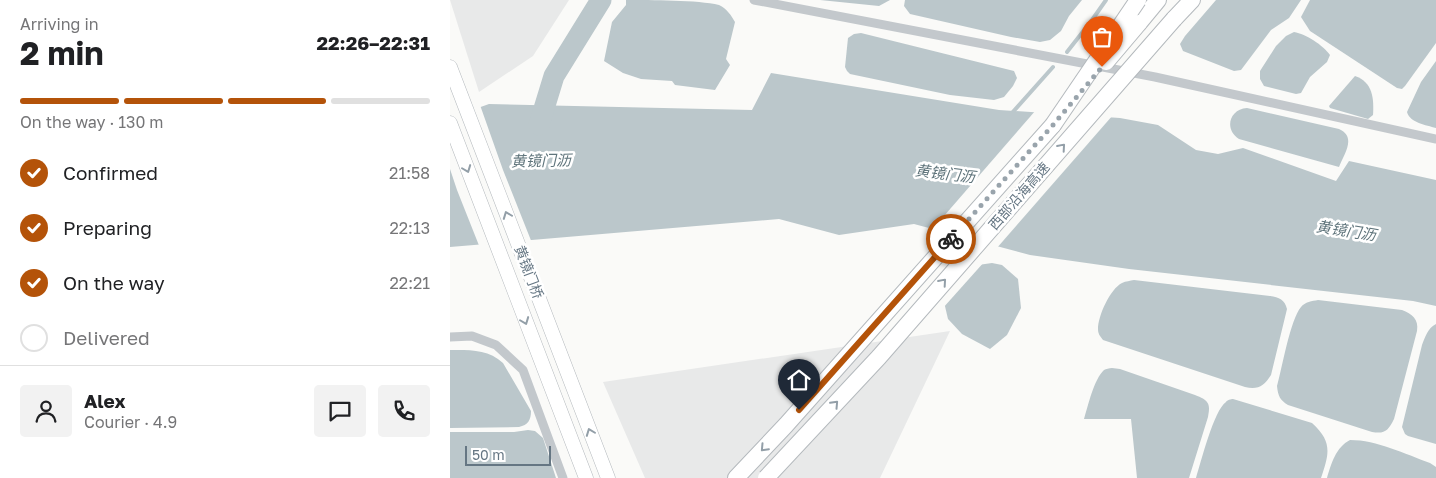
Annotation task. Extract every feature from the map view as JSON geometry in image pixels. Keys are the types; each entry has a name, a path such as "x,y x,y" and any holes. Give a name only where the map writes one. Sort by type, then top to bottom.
{"highway":[{"path":"1053,125 1138,0"},
{"name":"西部沿海高速","path":"736,478 786,425 1053,125 1158,0"},
{"name":"西部沿海高速","path":"766,478 878,357 1190,0"}],"main road":[{"name":"黄镜门桥","path":"450,67 608,478"},
{"name":"黄镜门桥","path":"450,123 586,478"}],"street":[{"path":"754,0 1155,77 1436,139"},
{"path":"450,337 472,336 496,345 523,370 563,478"}],"shaded area":[{"path":"450,0 569,0 533,56 479,92"},
{"path":"950,331 880,478 645,478 603,382"}],"water":[{"path":"626,0 699,2 719,5 727,10 735,22 726,59 730,65 715,90 675,85 672,81 641,79 623,73 604,61 612,22 626,5"},
{"path":"820,0 890,0 879,6"},
{"path":"905,0 1082,0 1069,16 1061,31 1050,40 1040,42 910,14 904,6"},
{"path":"1216,0 1301,0 1289,18 1271,30 1241,70 1234,71 1183,51 1180,44"},
{"path":"1310,0 1436,0 1436,43 1405,86 1402,89 1397,88 1310,31 1301,17"},
{"path":"1294,32 1314,40 1330,55 1327,62 1310,77 1301,93 1296,94 1264,86 1260,79 1260,71 1276,46 1286,36"},
{"path":"861,33 1014,71 1017,78 1004,97 994,100 950,95 850,74 845,67 848,38 854,34"},
{"path":"1436,61 1436,128 1423,125 1411,119 1407,112 1421,82"},
{"name":"黄镜门沥","path":"771,73 999,110 1120,118 1158,125 1196,150 1218,154 1243,148 1336,181 1349,161 1436,180 1436,306 1413,301 1129,269 1030,255 914,224 839,235 779,219 450,247 450,118 489,104 752,110"},
{"path":"1355,76 1366,82 1371,92 1373,115 1368,119 1330,108 1329,106"},
{"path":"1247,108 1339,129 1344,132 1347,136 1348,146 1339,167 1239,139 1231,130 1231,120 1236,112"},
{"path":"992,263 1002,265 1018,279 1021,308 1007,335 990,349 962,334 948,319 944,302 978,265"},
{"path":"1134,280 1270,296 1281,300 1285,303 1287,309 1271,375 1263,384 1257,387 1245,387 1103,340 1098,329 1100,317 1106,303 1118,286 1124,282"},
{"path":"1318,300 1402,310 1412,315 1416,320 1417,331 1394,419 1386,431 1372,432 1288,405 1280,397 1277,386 1293,322 1303,305"},
{"path":"1436,324 1436,444 1408,436 1402,427 1422,345 1429,330"},
{"path":"450,350 472,350 485,353 503,363 531,411 530,419 527,423 519,427 450,428"},
{"path":"1120,369 1195,395 1209,405 1208,417 1189,478 1137,478 1131,419 1084,419 1100,374 1104,370"},
{"path":"1233,399 1312,423 1326,442 1327,455 1321,478 1196,478 1208,437 1217,415 1227,401"},
{"path":"535,431 543,438 556,478 450,478 450,432 514,432"},
{"path":"1350,440 1381,445 1430,463 1436,467 1436,478 1327,478 1338,451"}],"pier":[{"path":"480,105 532,243 480,248 457,190 450,169 450,115"},
{"path":"1036,110 1113,115 996,249 931,231"},
{"path":"985,261 943,308 942,301 976,263"}],"waterway":[{"path":"539,125 554,76 601,0"},
{"path":"1067,52 1106,0"},
{"path":"1011,114 1053,67"}],"way so far":[{"path":"951,239 1102,67"}],"route":[{"path":"799,410 951,239"}]}
